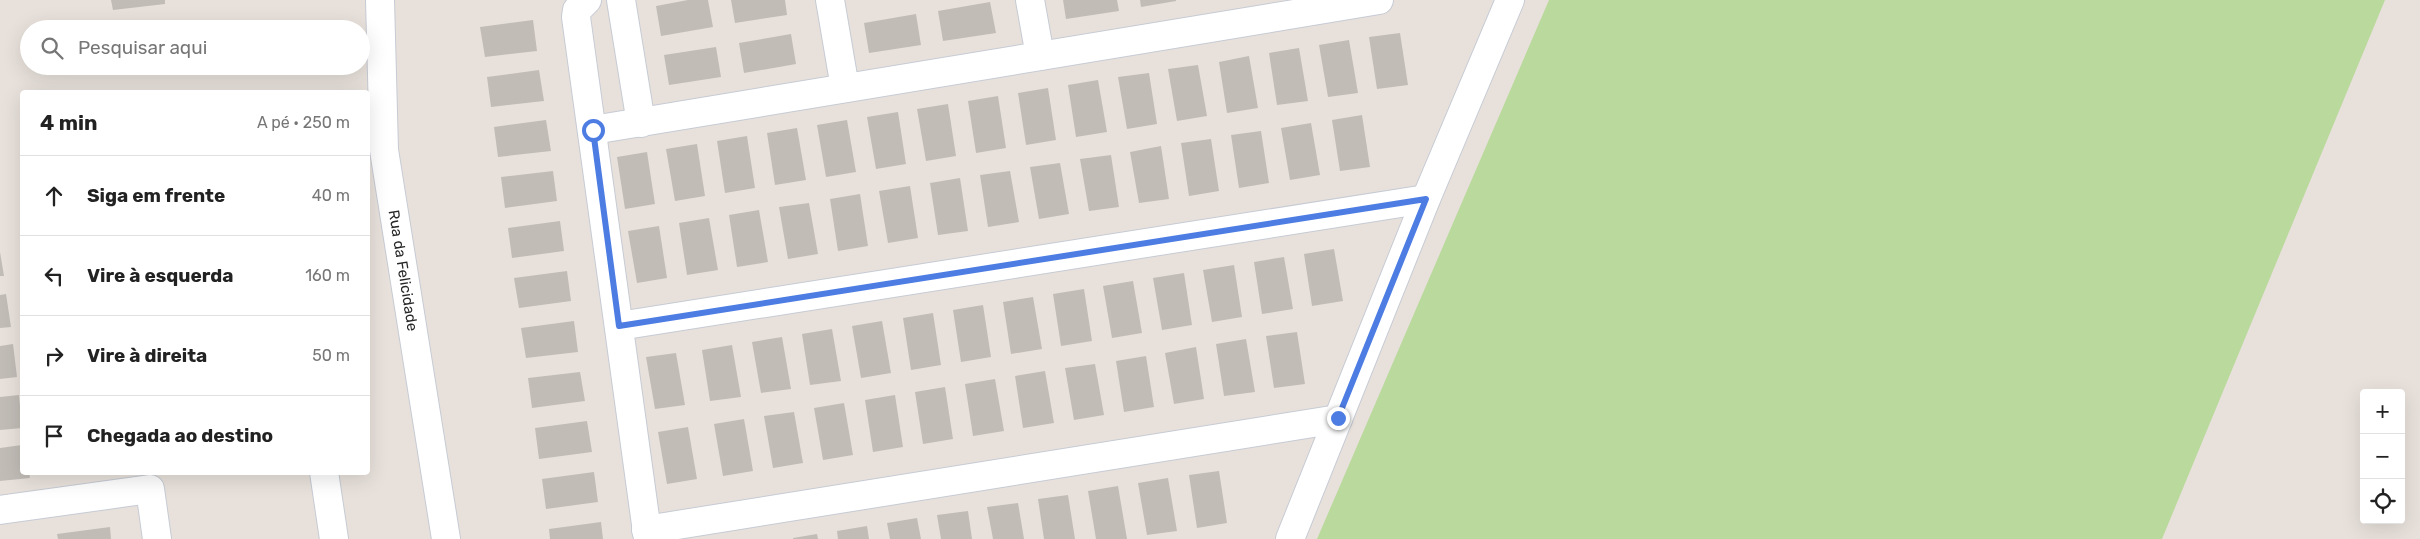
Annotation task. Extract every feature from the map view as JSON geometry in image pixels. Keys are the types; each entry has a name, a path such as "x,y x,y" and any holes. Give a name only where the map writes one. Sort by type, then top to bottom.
{"street":[{"name":"Rua da Felicidade","path":"380,0 384,150 446,539"},
{"path":"587,0 577,10 576,17 647,534 1338,418"},
{"path":"620,0 641,123"},
{"path":"830,0 845,88"},
{"path":"1030,0 1040,56"},
{"path":"593,130 1040,56 1241,11 1379,0"},
{"path":"1290,539 1426,199 1510,0"},
{"path":"619,326 1426,199"},
{"path":"324,475 334,539"},
{"path":"0,510 150,489 156,539"}],"green space":[{"path":"1549,0 2385,0 2162,539 1317,539"}],"building":[{"path":"111,0 165,0 165,4 113,10"},
{"path":"688,0 708,0 713,27 661,36 656,6"},
{"path":"731,0 785,0 787,15 735,23"},
{"path":"1063,0 1117,0 1119,11 1066,19"},
{"path":"1140,0 1176,0 1176,1 1141,7"},
{"path":"990,2 996,33 943,41 938,11"},
{"path":"916,14 921,45 869,53 864,23"},
{"path":"533,20 537,51 485,57 480,27"},
{"path":"1400,33 1408,85 1377,89 1369,37"},
{"path":"791,34 796,64 744,73 739,43"},
{"path":"1349,40 1358,93 1328,97 1319,45"},
{"path":"716,47 721,77 669,85 664,55"},
{"path":"1299,48 1308,101 1277,105 1269,53"},
{"path":"1249,56 1258,108 1227,113 1219,62"},
{"path":"1198,65 1207,116 1177,121 1168,69"},
{"path":"539,70 544,101 491,107 487,77"},
{"path":"1149,73 1157,124 1127,129 1118,77"},
{"path":"1098,80 1107,132 1076,137 1068,85"},
{"path":"1048,88 1056,140 1026,145 1018,93"},
{"path":"998,96 1006,148 976,153 968,101"},
{"path":"948,104 956,156 926,161 917,109"},
{"path":"898,112 906,164 876,169 867,117"},
{"path":"1362,115 1370,167 1340,171 1332,120"},
{"path":"546,120 551,151 498,157 494,127"},
{"path":"847,120 856,172 826,177 817,125"},
{"path":"1311,123 1320,175 1290,180 1281,128"},
{"path":"797,128 806,180 775,185 767,133"},
{"path":"1261,131 1269,183 1239,188 1231,135"},
{"path":"747,136 755,188 725,193 717,141"},
{"path":"1211,139 1219,191 1189,196 1181,143"},
{"path":"697,144 705,196 675,201 666,149"},
{"path":"1161,146 1169,199 1139,203 1130,152"},
{"path":"647,152 655,204 625,209 617,157"},
{"path":"1111,155 1119,207 1089,211 1080,159"},
{"path":"1060,163 1069,214 1039,219 1030,167"},
{"path":"553,171 557,201 505,208 501,177"},
{"path":"1010,171 1019,222 988,227 980,175"},
{"path":"960,178 968,231 938,235 930,183"},
{"path":"910,186 918,238 888,243 879,191"},
{"path":"860,194 868,246 838,251 830,199"},
{"path":"809,203 818,254 788,259 779,207"},
{"path":"759,210 768,262 737,267 729,215"},
{"path":"709,218 718,270 687,275 679,223"},
{"path":"560,221 564,251 512,258 508,228"},
{"path":"659,226 667,278 637,283 628,231"},
{"path":"1334,249 1343,301 1312,306 1304,254"},
{"path":"0,252 4,276 0,276"},
{"path":"1284,257 1293,309 1262,314 1254,262"},
{"path":"1234,265 1242,317 1212,322 1203,270"},
{"path":"567,271 571,301 519,308 514,278"},
{"path":"1184,273 1192,325 1162,330 1153,278"},
{"path":"1133,281 1142,333 1112,338 1103,286"},
{"path":"1084,289 1092,341 1061,346 1053,294"},
{"path":"6,294 11,327 0,328 0,295"},
{"path":"1033,297 1042,349 1011,354 1003,302"},
{"path":"983,305 991,357 961,362 953,310"},
{"path":"933,313 941,365 911,370 903,318"},
{"path":"574,321 578,352 526,358 521,328"},
{"path":"882,321 891,373 861,378 852,326"},
{"path":"832,329 841,381 810,385 802,334"},
{"path":"1297,332 1305,384 1274,388 1266,336"},
{"path":"782,337 791,389 761,393 752,342"},
{"path":"1246,339 1255,392 1224,396 1216,344"},
{"path":"13,344 17,377 0,379 0,346"},
{"path":"732,345 741,397 710,401 702,350"},
{"path":"1196,347 1204,399 1174,404 1165,353"},
{"path":"676,353 685,405 655,409 646,357"},
{"path":"1146,356 1154,407 1124,412 1116,361"},
{"path":"1095,364 1104,415 1074,420 1065,368"},
{"path":"1045,371 1054,423 1023,428 1015,376"},
{"path":"580,372 585,401 532,408 528,378"},
{"path":"995,379 1004,431 973,436 965,384"},
{"path":"945,387 953,439 923,444 915,392"},
{"path":"19,395 20,428 0,430 0,397"},
{"path":"895,395 903,447 873,452 865,400"},
{"path":"844,403 853,455 823,460 814,408"},
{"path":"794,412 803,463 773,468 764,416"},
{"path":"744,419 753,471 723,476 714,424"},
{"path":"587,421 592,452 539,459 535,428"},
{"path":"688,427 697,479 667,484 658,432"},
{"path":"20,445 20,475 30,475 30,478 0,481 0,448"},
{"path":"1219,471 1227,523 1197,528 1189,475"},
{"path":"594,472 598,502 546,509 542,479"},
{"path":"1168,478 1177,531 1147,535 1138,483"},
{"path":"1118,486 1127,539 1096,539 1088,491"},
{"path":"1068,495 1075,539 1044,539 1038,499"},
{"path":"1018,503 1024,539 993,539 987,507"},
{"path":"968,511 972,539 941,539 937,515"},
{"path":"917,518 921,539 890,539 887,523"},
{"path":"601,522 603,539 550,539 549,529"},
{"path":"867,526 869,539 838,539 837,531"},
{"path":"110,527 111,539 58,539 57,534"},
{"path":"817,534 818,539 793,539 793,538"}],"route":[{"path":"593,130 619,326 1426,199 1338,418"}]}
